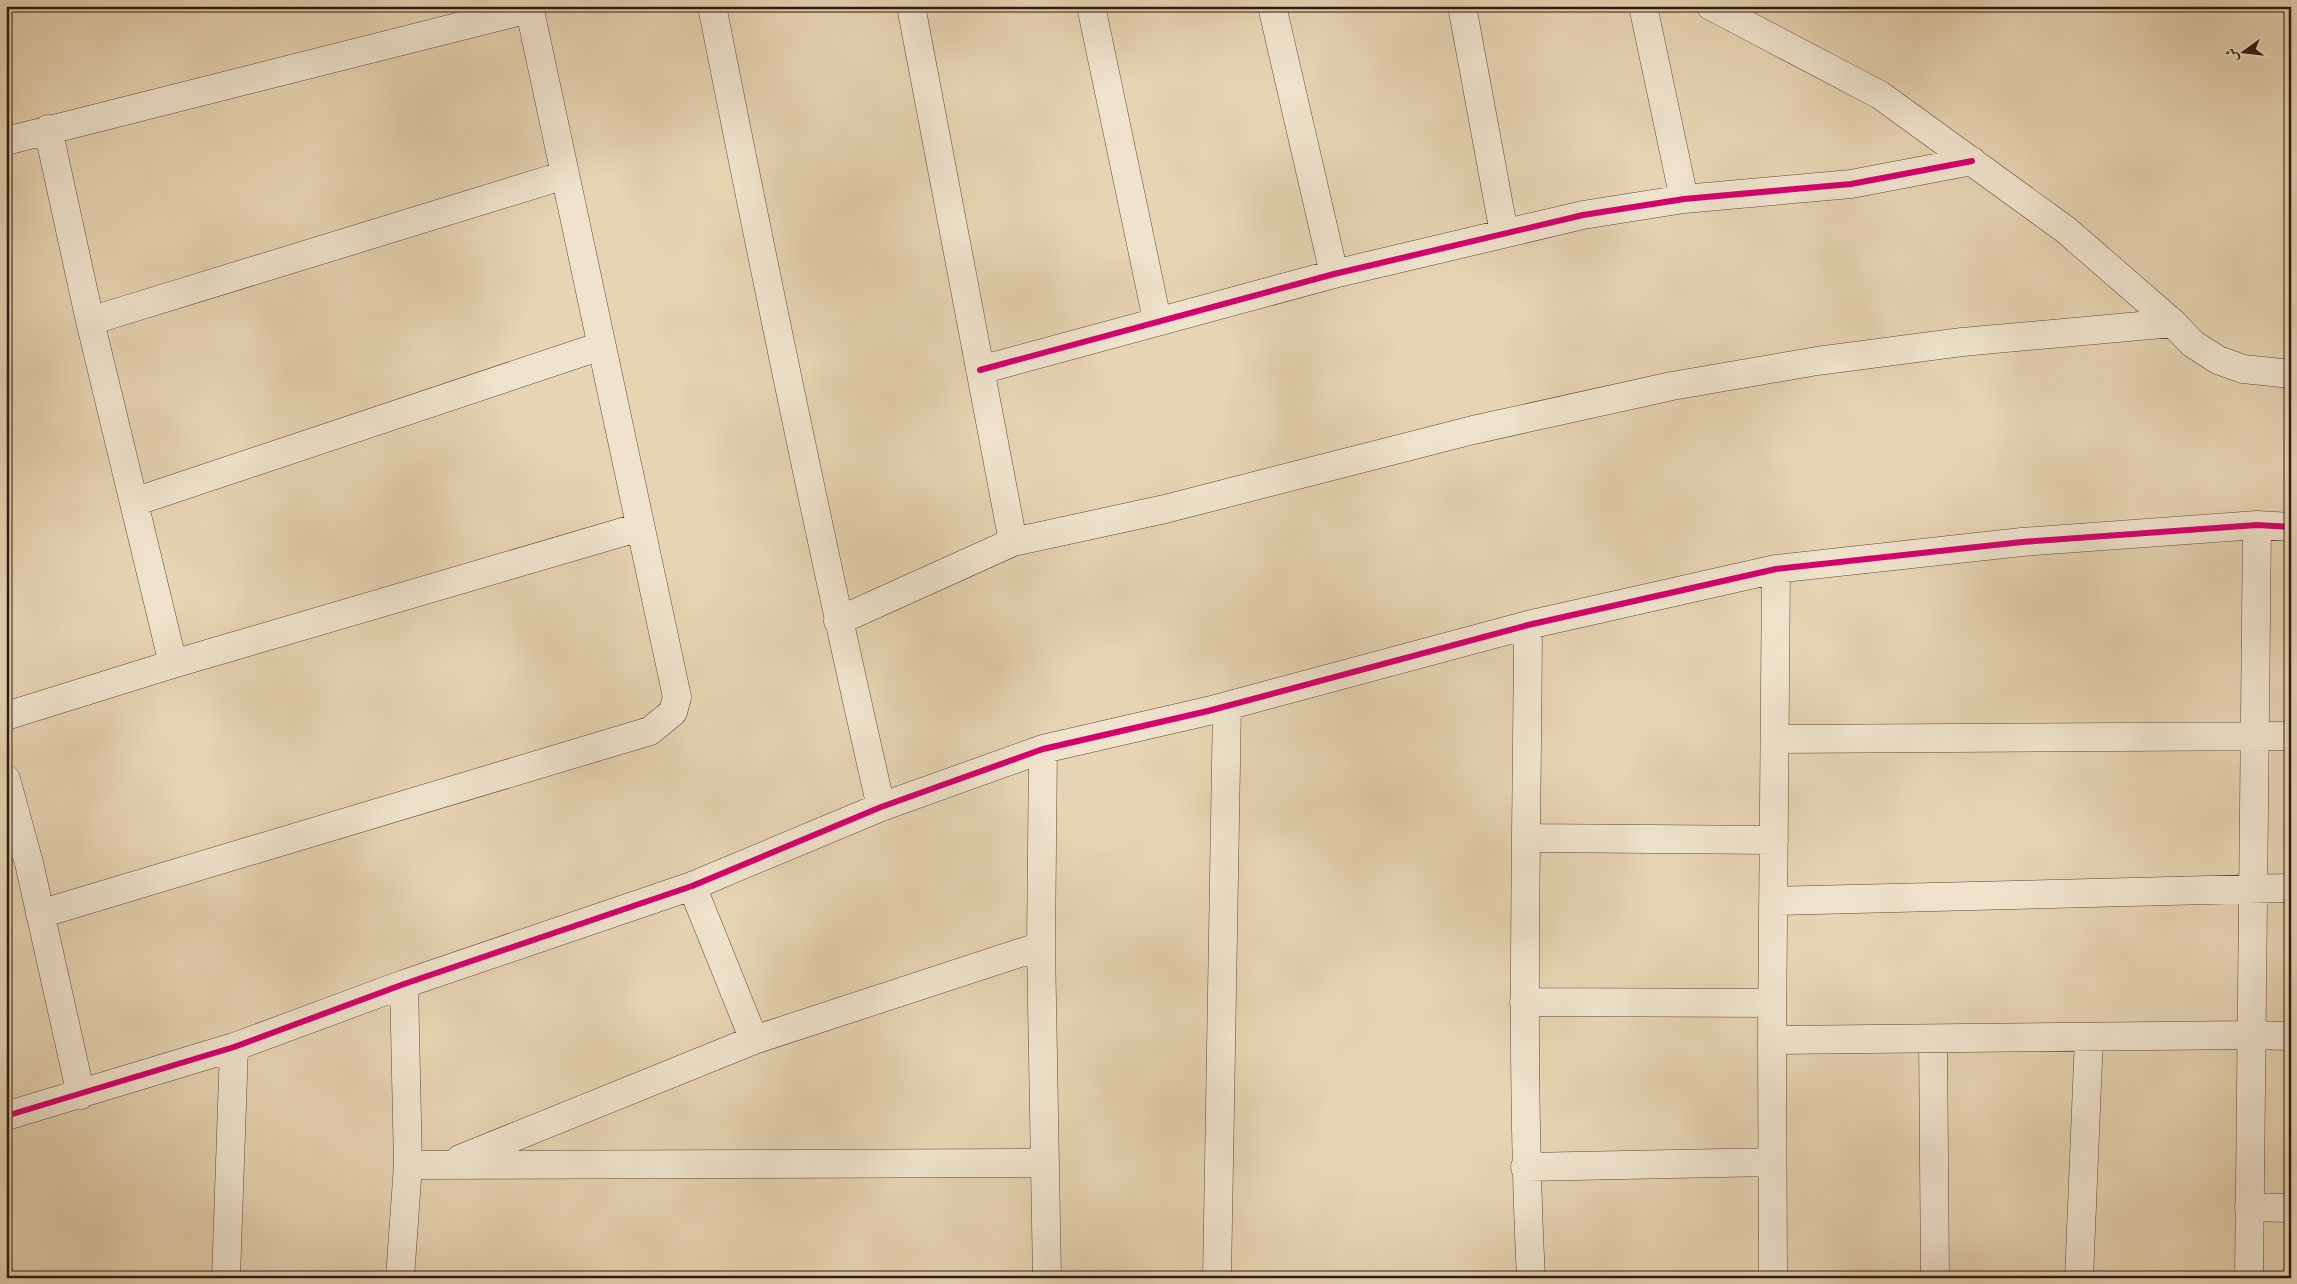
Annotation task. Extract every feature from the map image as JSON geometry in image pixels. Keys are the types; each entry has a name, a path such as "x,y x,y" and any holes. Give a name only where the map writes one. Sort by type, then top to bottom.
{"street":[{"path":"712,6 772,308 838,621 881,807"},
{"path":"911,6 1013,542"},
{"path":"1091,6 1157,320"},
{"path":"1272,6 1334,274"},
{"path":"1462,6 1504,233"},
{"path":"1643,6 1684,199"},
{"path":"1711,6 1880,95 2066,230 2173,323 2193,344 2218,360 2243,369 2291,374"},
{"path":"6,141 529,8 677,697 673,712 650,731 40,914"},
{"path":"48,129 90,321 173,664"},
{"path":"980,370 1157,320 1334,274 1583,215 1684,199 1851,184 1972,161"},
{"path":"90,321 565,175"},
{"path":"838,621 1013,542 1165,509 1473,430 1672,386 1817,361 1962,342 2173,323"},
{"path":"134,502 601,346"},
{"path":"2249,1278 2257,525"},
{"path":"6,1116 81,1095 234,1047 404,984 692,886 881,807 1042,749 1227,706 1528,625 1776,569 2022,542 2257,525 2291,527"},
{"path":"6,716 173,664 640,527"},
{"path":"1774,1278 1772,1003 1776,569"},
{"path":"1528,625 1524,1002 1525,1167 1531,1278"},
{"path":"1217,1278 1227,706"},
{"path":"1775,739 2291,736"},
{"path":"1042,749 1041,946 1047,1278"},
{"path":"6,779 17,866 40,914 81,1095"},
{"path":"1527,838 1774,840"},
{"path":"692,886 754,1040"},
{"path":"1773,900 2291,888"},
{"path":"448,1164 754,1040 1041,946"},
{"path":"400,1278 408,1165 404,984"},
{"path":"1524,1002 1772,1003"},
{"path":"1772,1040 2291,1036"},
{"path":"2079,1278 2089,1037"},
{"path":"1933,1039 1935,1278"},
{"path":"226,1278 234,1047"},
{"path":"1525,1167 1772,1162"},
{"path":"408,1165 1044,1163"},
{"path":"2249,1207 2291,1208"}],"cycle path":[{"path":"980,370 1334,274 1583,215 1684,199 1851,184 1972,161"},
{"path":"6,1116 234,1047 404,984 692,886 881,807 1043,749 1208,711 1528,625 1776,569 2022,542 2257,525 2291,527"}]}
